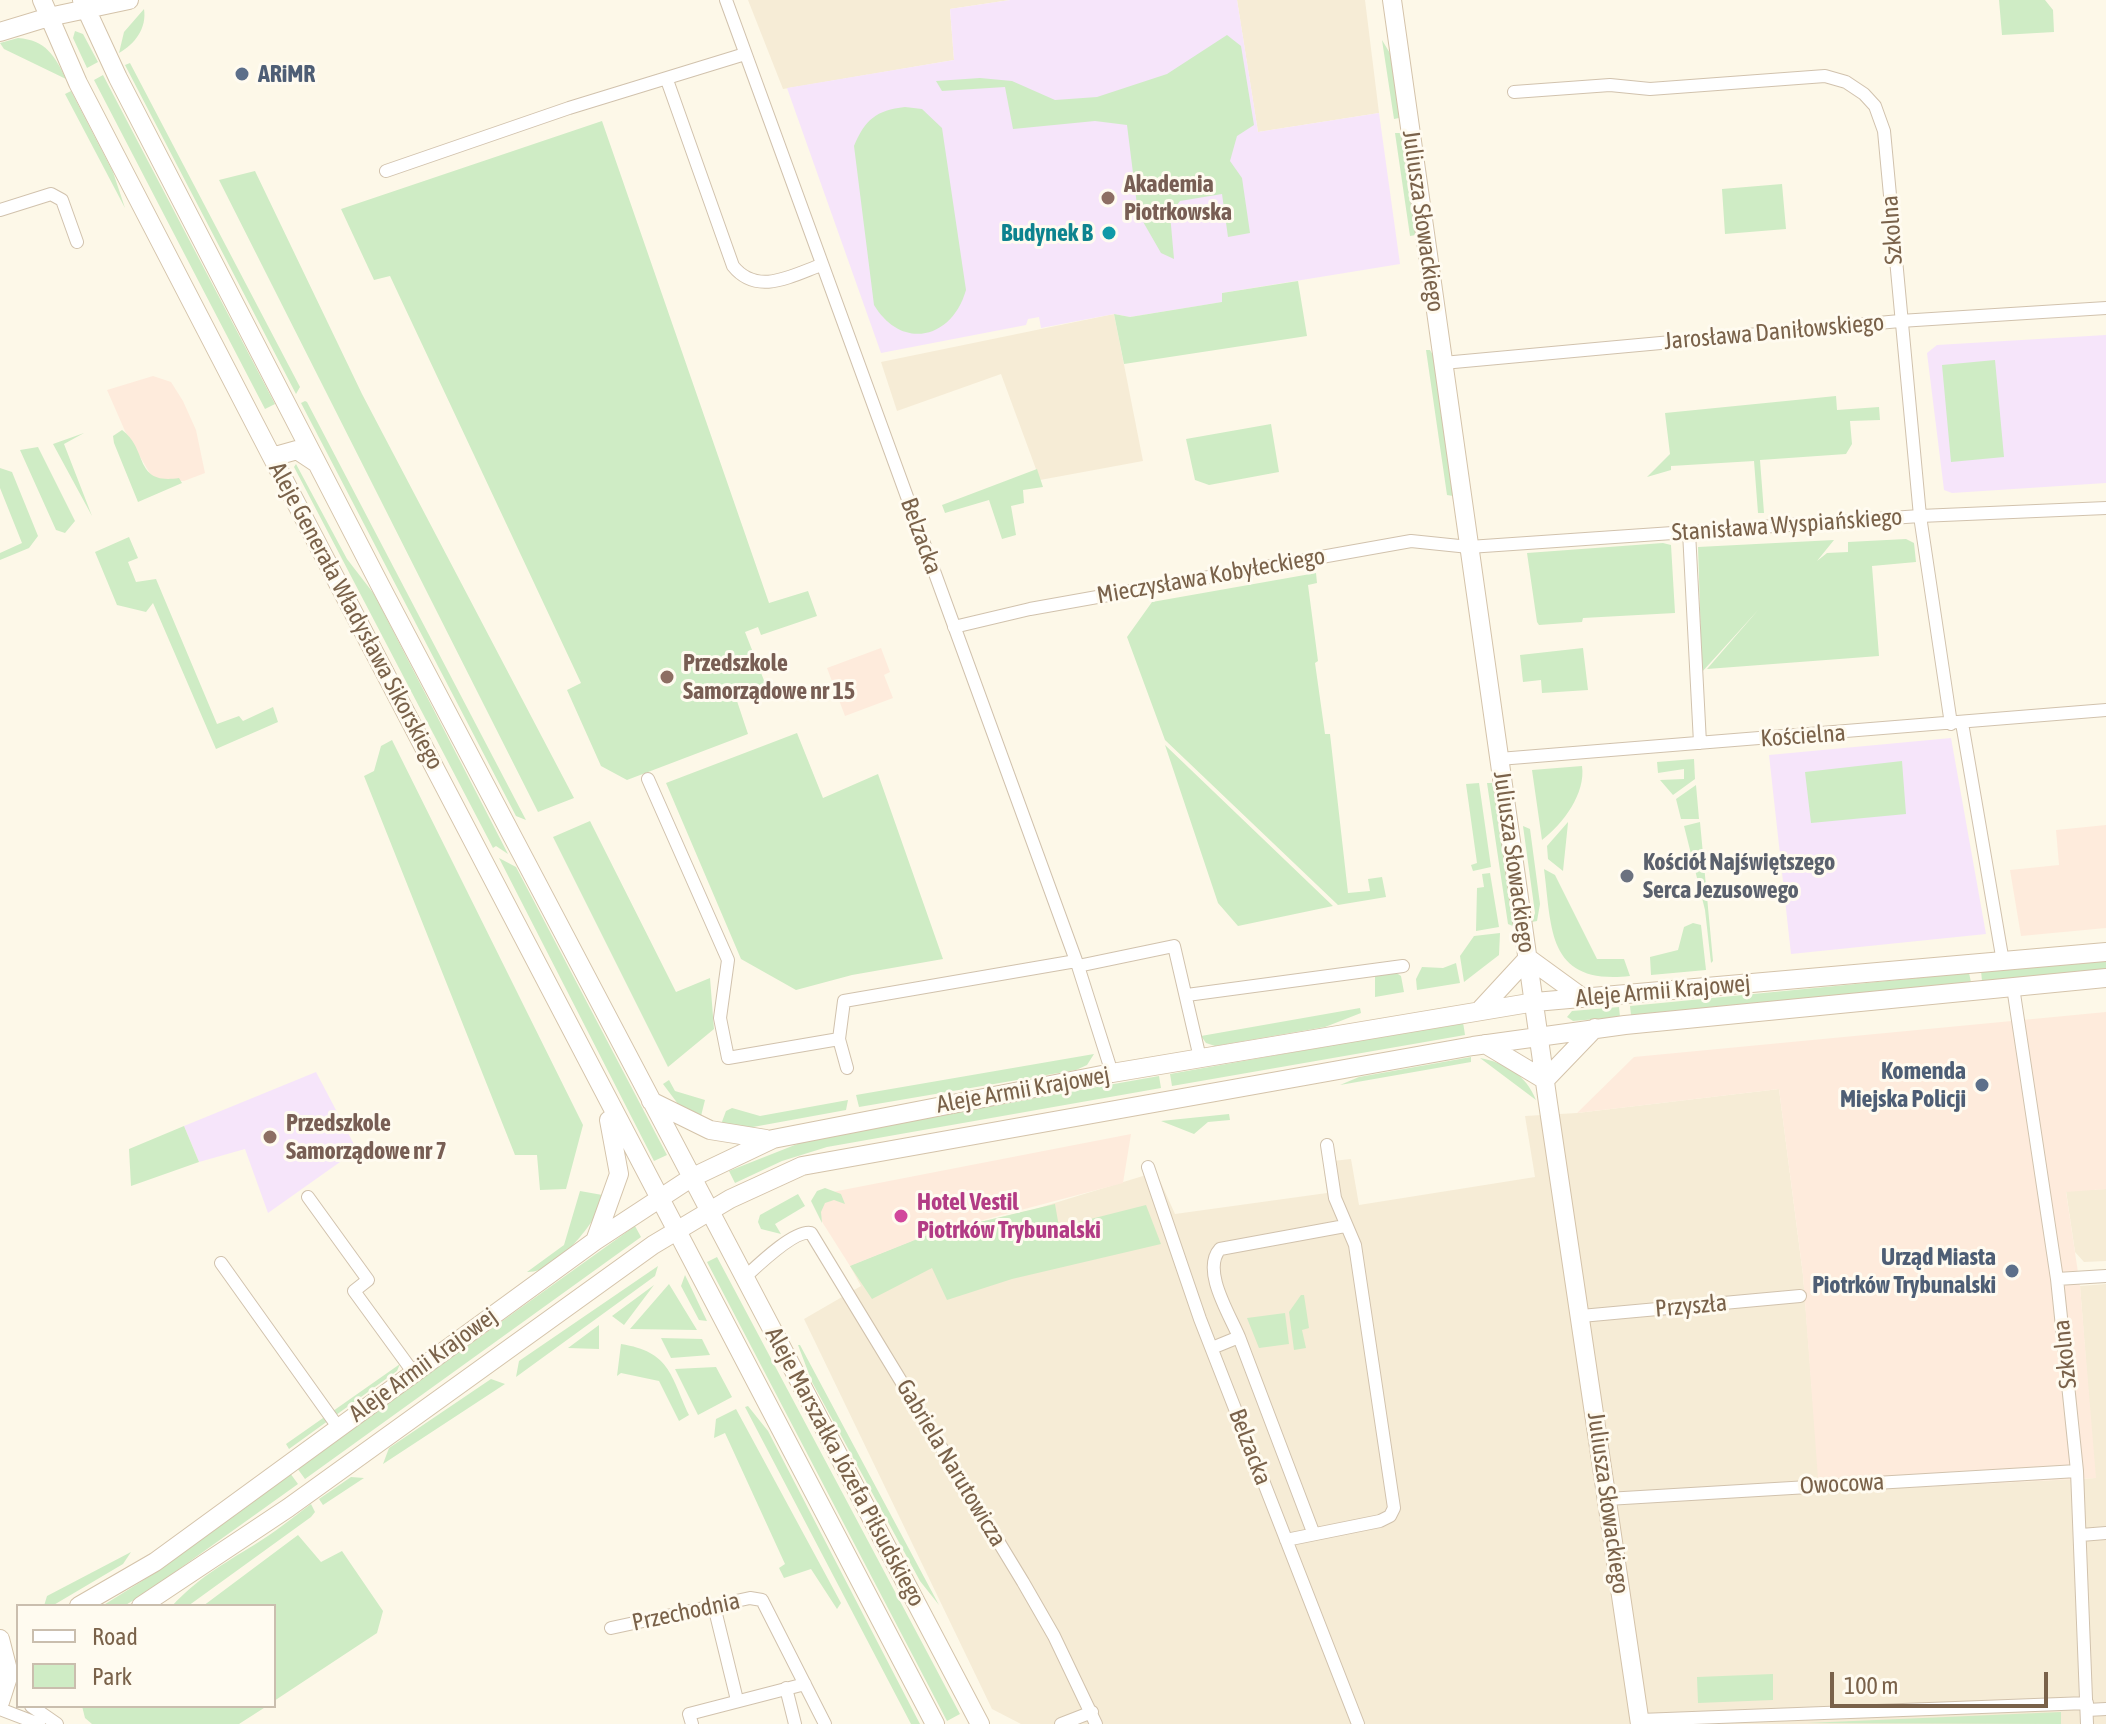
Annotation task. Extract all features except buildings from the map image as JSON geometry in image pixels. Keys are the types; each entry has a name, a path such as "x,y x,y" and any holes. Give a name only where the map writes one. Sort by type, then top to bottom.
{"main road":[{"path":"0,32 46,8 129,0"},
{"name":"Juliusza Słowackiego","path":"1392,0 1545,1080 1640,1722"},
{"name":"Aleje Generała Władysława Sikorskiego","path":"84,5 317,464 709,1211"},
{"name":"Aleje Generała Władysława Sikorskiego","path":"46,8 78,83 676,1230"},
{"path":"272,457 297,450 317,464"},
{"name":"Aleje Armii Krajowej","path":"83,1604 143,1571 595,1241 691,1178 773,1139 1112,1073 1535,1002 2106,952"},
{"path":"1480,1010 1528,958 1583,998"},
{"name":"Aleje Armii Krajowej","path":"144,1604 288,1508 676,1230 777,1175 832,1159 1485,1044 1595,1028 2106,978"},
{"path":"1485,1044 1545,1080 1595,1028"},
{"path":"595,1241 619,1174 617,1149 601,1090"},
{"path":"651,1101 710,1130 773,1139"},
{"name":"Aleje Marszałka Józefa Piłsudskiego","path":"709,1211 980,1724"},
{"name":"Aleje Marszałka Józefa Piłsudskiego","path":"676,1230 935,1724"},
{"path":"0,1639 10,1685"}],"street":[{"name":"Belzacka","path":"726,0 1077,964 1112,1073"},
{"path":"386,171 569,108 745,54"},
{"name":"Szkolna","path":"1514,92 1610,85 1650,89 1825,76 1852,85 1875,106 1884,131 1920,516 1956,724 2003,962"},
{"path":"667,80 733,266 750,282 761,283 821,265"},
{"path":"0,210 51,194 62,200 77,242"},
{"name":"Jarosława Daniłowskiego","path":"1443,363 1900,321 2106,308"},
{"name":"Stanisława Wyspiańskiego","path":"1469,547 1920,516 2106,508"},
{"path":"1689,532 1700,743"},
{"name":"Mieczysława Kobyłeckiego","path":"954,627 1030,609 1411,541 1469,547"},
{"name":"Kościelna","path":"1499,759 2106,710"},
{"path":"648,779 728,960 720,1018 728,1058 839,1039"},
{"path":"847,1068 839,1039 844,1001 1174,946 1200,1058"},
{"path":"1187,995 1403,966"},
{"name":"Szkolna","path":"2013,987 2057,1279 2077,1471 2087,1724"},
{"path":"1286,1540 1313,1532 1380,1521 1390,1516 1394,1508 1355,1245 1335,1198 1327,1145"},
{"name":"Belzacka","path":"1148,1167 1212,1348 1358,1724"},
{"path":"308,1197 368,1280 354,1291 413,1372"},
{"path":"1313,1532 1214,1271 1216,1253 1224,1247 1345,1226"},
{"name":"Gabriela Narutowicza","path":"744,1278 807,1231 818,1241 1023,1582 1094,1718"},
{"path":"221,1263 338,1427"},
{"path":"2057,1279 2106,1276"},
{"name":"Przyszła","path":"1581,1316 1800,1296"},
{"path":"1212,1348 1239,1337"},
{"path":"1255,1458 1281,1447"},
{"name":"Owocowa","path":"1607,1499 2077,1471"},
{"path":"2081,1535 2106,1533"},
{"name":"Przechodnia","path":"611,1628 750,1598 762,1600 805,1684"},
{"path":"714,1606 737,1700"},
{"path":"692,1724 689,1714 805,1684 825,1724"},
{"path":"786,1688 795,1724"},
{"path":"1640,1722 2087,1707 2106,1709"},
{"path":"34,1708 57,1724"},
{"path":"0,1709 39,1724"},
{"path":"1061,1724 1094,1718"}],"shaded area":[{"path":"748,0 1010,0 950,9 954,60 783,89"},
{"name":"Akademia Piotrkowska","path":"1010,0 1237,0 1258,132 1379,113 1400,264 1222,293 1223,302 1130,317 1114,314 1041,328 1039,317 1028,319 1026,325 881,353 787,88 954,60 950,9"},
{"path":"1237,0 1365,0 1379,113 1258,132"},
{"path":"1114,314 1143,461 1040,480 1001,374 897,411 881,362"},
{"path":"2106,335 2106,483 1952,493 1944,490 1927,353 1937,345"},
{"path":"153,376 171,382 183,401 196,430 205,473 184,481 162,481 152,477 125,431 107,390"},
{"path":"881,648 890,672 884,675 893,698 845,716 827,668"},
{"path":"1951,738 1986,934 1791,954 1769,755"},
{"path":"2106,825 2106,928 2021,936 2010,870 2059,865 2056,830"},
{"path":"2106,1012 2106,1189 2066,1192 2080,1286 2096,1478 1819,1492 1803,1275 1779,1089 1577,1113 1634,1057"},
{"name":"Przedszkole Samorządowe nr 7","path":"316,1072 357,1150 268,1213 245,1149 199,1162 184,1126"},
{"path":"1779,1089 1803,1275 1820,1492 2095,1478 2080,1286 2106,1284 2106,1724 1021,1724 992,1709 804,1319 861,1286 850,1266 930,1234 1035,1209 1156,1172 1175,1214 1327,1193 1323,1162 1351,1159 1359,1205 1535,1177 1525,1116 1577,1113"},
{"path":"1131,1134 1123,1183 930,1234 850,1266 819,1217 822,1194"},
{"path":"2106,1189 2106,1261 2084,1262 2075,1252 2066,1191"}],"green space":[{"path":"1999,0 2045,0 2053,10 2054,32 2002,35"},
{"path":"144,9 144,23 139,35 119,53 124,32"},
{"path":"75,31 83,34 98,62 87,68 73,38"},
{"path":"1227,35 1241,46 1254,125 1237,136 1230,161 1242,178 1250,233 1228,237 1222,194 1180,201 1170,214 1174,259 1161,253 1138,213 1127,125 1095,121 1013,129 1005,87 942,91 936,81 980,78 1012,81 1055,100 1097,97 1167,74"},
{"path":"18,38 43,46 58,63 66,79 4,49 0,43"},
{"path":"1382,40 1391,55 1399,118 1394,119"},
{"path":"130,63 300,387 296,394 125,65"},
{"path":"103,75 275,404 265,409 94,80"},
{"path":"71,91 113,172 125,208 65,94"},
{"path":"905,107 922,109 942,128 966,290 950,319 925,333 898,329 885,320 874,305 854,146 873,118"},
{"path":"602,121 769,603 808,591 817,616 761,635 758,627 745,632 765,683 735,695 748,734 627,780 601,766 567,690 581,683 390,276 374,280 341,209"},
{"path":"1395,133 1401,133 1416,235 1410,236"},
{"path":"255,171 362,394 574,798 538,812 219,180"},
{"path":"1782,184 1786,229 1725,234 1722,189"},
{"path":"1298,281 1307,336 1124,364 1114,314 1130,317 1222,302 1222,293"},
{"path":"1426,350 1430,350 1434,357 1453,496 1447,495"},
{"path":"1995,360 2004,457 1951,462 1942,365"},
{"path":"1836,396 1837,410 1879,407 1880,420 1850,421 1852,444 1846,454 1760,460 1764,513 1758,513 1754,461 1671,466 1671,470 1647,477 1670,454 1665,413"},
{"path":"305,401 526,820 516,816 301,403"},
{"path":"1271,424 1279,472 1209,485 1195,480 1186,439"},
{"path":"122,430 136,447 148,471 164,479 179,478 182,483 138,502 114,443 113,436"},
{"path":"84,433 64,444 92,516 53,444"},
{"path":"38,447 75,521 65,533 56,530 20,450"},
{"path":"296,464 347,559 374,594 508,854 496,846 493,848 294,467"},
{"path":"0,468 12,472 38,536 29,548 0,560 0,553 22,543 0,488"},
{"path":"1037,469 1043,487 1023,490 1024,503 1011,506 1016,535 1002,539 989,500 945,513 942,505"},
{"path":"129,537 138,558 128,562 136,582 156,579 217,724 239,716 243,721 273,707 278,722 216,749 153,603 146,612 117,605 95,552"},
{"path":"1906,539 1914,543 1916,562 1872,566 1879,656 1707,669 1759,609 1702,672 1698,547 1834,540 1817,561 1827,553 1848,552 1848,542"},
{"path":"1663,543 1671,545 1675,613 1583,618 1582,622 1539,625 1537,622 1527,553"},
{"path":"1316,573 1317,583 1308,585 1318,661 1315,663 1325,734 1330,734 1348,893 1370,891 1368,879 1382,877 1386,897 1338,905 1165,740 1127,637 1152,602"},
{"path":"1583,648 1588,690 1542,693 1541,680 1523,682 1520,655"},
{"path":"797,733 823,798 878,774 943,959 852,975 796,990 741,959 666,783"},
{"path":"392,740 583,1125 566,1189 540,1190 537,1155 515,1155 364,776 374,771 381,746"},
{"path":"1165,745 1333,906 1238,926 1218,903"},
{"path":"1694,759 1695,779 1673,795 1660,780 1684,779 1684,769 1658,773 1657,762"},
{"path":"1902,761 1906,814 1811,823 1805,772"},
{"path":"1582,766 1577,797 1558,825 1542,840 1532,770"},
{"path":"1479,783 1491,867 1473,871 1471,865 1477,863 1466,784"},
{"path":"1487,783 1492,783 1495,791 1515,927 1508,924"},
{"path":"1696,785 1699,819 1681,819 1676,799"},
{"path":"590,821 676,992 710,978 714,1029 668,1067 553,837"},
{"path":"1568,822 1563,871 1548,859 1547,846"},
{"path":"1700,822 1711,963 1705,910 1684,826"},
{"path":"1523,826 1530,829 1540,904 1537,921 1532,922 1535,913"},
{"path":"499,858 516,867 667,1155 654,1161"},
{"path":"1544,869 1555,875 1597,959 1624,959 1630,976 1583,972 1568,962 1553,932"},
{"path":"1490,873 1499,927 1476,931 1477,888 1484,887 1482,874"},
{"path":"1693,923 1701,925 1706,970 1651,975 1650,957 1678,950 1684,927"},
{"path":"1500,933 1499,955 1464,982 1460,956 1474,936"},
{"path":"2106,960 2106,970 1982,981 1981,971"},
{"path":"1456,963 1460,983 1417,990 1416,979 1422,967 1443,968"},
{"path":"1395,972 1401,976 1404,992 1375,997 1375,973"},
{"path":"1969,973 1971,982 1631,1015 1630,1006"},
{"path":"1619,1007 1620,1017 1573,1021 1567,1017 1572,1011"},
{"path":"1360,1008 1361,1013 1325,1027 1215,1046 1206,1043 1201,1036"},
{"path":"1463,1022 1465,1035 1172,1086 1170,1074"},
{"path":"1094,1054 1087,1065 1076,1070 859,1107 856,1095"},
{"path":"1471,1057 1471,1062 1340,1085 1359,1077"},
{"path":"1480,1058 1498,1063 1521,1077 1536,1100"},
{"path":"1159,1076 1161,1088 827,1147 782,1161 735,1183 729,1171 815,1137"},
{"path":"669,1080 675,1091 705,1100 700,1120 678,1104 663,1084"},
{"path":"848,1100 846,1110 742,1129 720,1127 726,1111 732,1108 760,1116"},
{"path":"1229,1114 1230,1120 1208,1122 1194,1134 1161,1121"},
{"path":"184,1126 199,1162 131,1186 129,1149"},
{"path":"825,1188 841,1194 845,1204 834,1200 825,1203 821,1212 822,1223 811,1201 817,1191"},
{"path":"580,1191 608,1196 585,1231 563,1255 539,1270 527,1272 564,1245"},
{"path":"798,1194 805,1206 775,1224 781,1234 761,1229 758,1222 760,1215"},
{"path":"1055,1204 1059,1227 1146,1205 1161,1244 1012,1279 947,1300 932,1268 872,1299 850,1266 930,1234"},
{"path":"635,1226 641,1237 305,1479 297,1468"},
{"path":"717,1257 960,1714 947,1721 707,1262"},
{"path":"658,1266 655,1276 516,1377 519,1361"},
{"path":"685,1275 707,1321 699,1320 681,1286"},
{"path":"669,1284 697,1330 630,1329"},
{"path":"654,1285 624,1325 612,1316"},
{"path":"1304,1295 1309,1328 1302,1330 1306,1348 1294,1350 1289,1312"},
{"path":"1285,1313 1289,1344 1259,1348 1247,1318"},
{"path":"599,1325 599,1349 568,1348"},
{"path":"661,1338 702,1339 710,1355 671,1358"},
{"path":"621,1344 659,1359 672,1377 689,1415 679,1421 659,1381 621,1373 617,1376"},
{"path":"798,1345 939,1605 920,1581 812,1382"},
{"path":"400,1364 397,1371 289,1449 286,1444"},
{"path":"716,1367 732,1397 698,1415 675,1369"},
{"path":"491,1379 505,1384 383,1464 389,1448"},
{"path":"748,1406 768,1431 920,1724 911,1724 745,1407"},
{"path":"736,1409 841,1603 837,1609 811,1569 784,1578 779,1568 785,1564 725,1433 714,1438 716,1419"},
{"path":"290,1473 298,1484 147,1592 127,1604 105,1604 155,1573"},
{"path":"351,1477 364,1478 323,1505 319,1499"},
{"path":"311,1504 315,1512 311,1517 191,1604 174,1604 211,1572 269,1536"},
{"path":"298,1535 321,1562 342,1551 383,1611 377,1633 276,1700 276,1604 206,1604"},
{"path":"131,1552 123,1564 55,1604 45,1604 47,1596"},
{"path":"1773,1674 1773,1700 1698,1703 1697,1677"},
{"path":"82,1708 264,1708 239,1724 92,1724 85,1718"},
{"path":"2061,1712 2061,1724 1807,1723"}],"place":[{"name":"ARiMR","path":"242,74"},
{"name":"Akademia Piotrkowska","path":"1108,198"},
{"name":"Budynek B","path":"1109,233"},
{"name":"Przedszkole Samorządowe nr 15","path":"667,677"},
{"name":"Kościół Najświętszego Serca Jezusowego","path":"1627,876"},
{"name":"Komenda Miejska Policji","path":"1982,1085"},
{"name":"Przedszkole Samorządowe nr 7","path":"270,1137"},
{"name":"Hotel Vestil Piotrków Trybunalski","path":"901,1216"},
{"name":"Urząd Miasta Piotrków Trybunalski","path":"2012,1271"}]}
